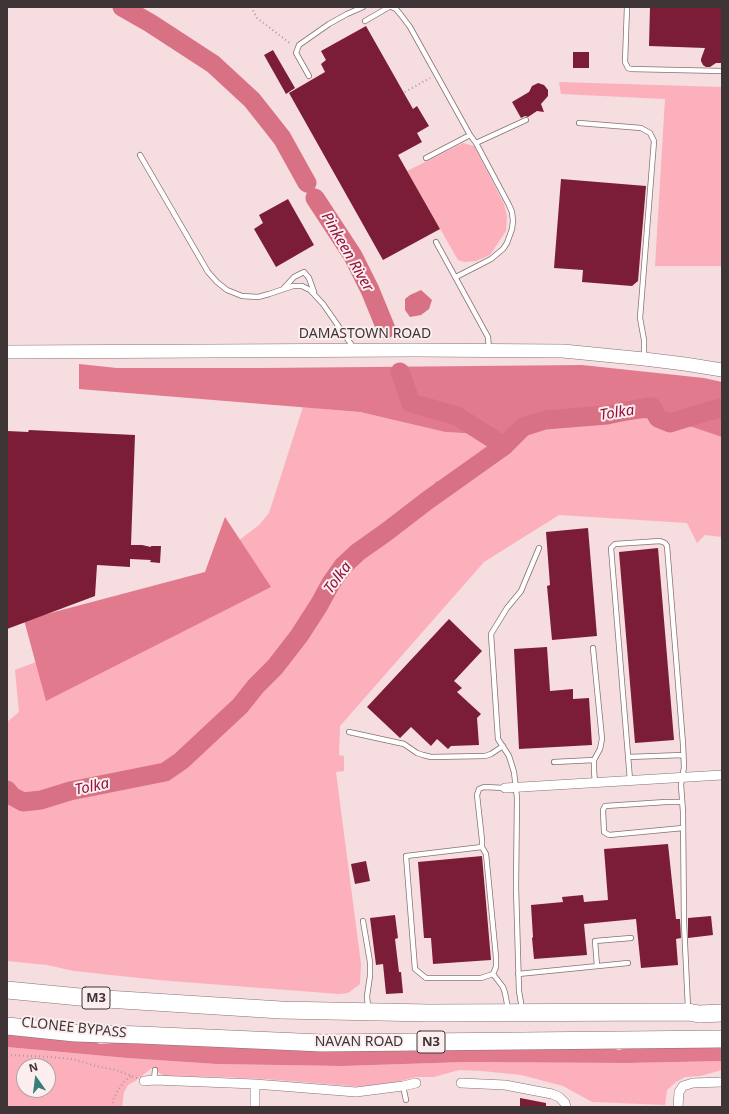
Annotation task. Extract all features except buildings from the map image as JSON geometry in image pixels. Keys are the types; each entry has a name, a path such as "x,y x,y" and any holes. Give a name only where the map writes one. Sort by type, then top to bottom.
{"highway":[{"path":"7,984 186,1004"},
{"name":"M3","path":"7,990 90,998 186,1004"},
{"name":"N3","path":"186,1004 281,1010 369,1012 722,1013"},
{"path":"693,1013 722,1009"},
{"name":"CLONEE BYPASS","path":"7,1021 140,1035"},
{"path":"7,1026 75,1034 140,1035"},
{"name":"NAVAN ROAD","path":"140,1035 322,1043 722,1039"}],"street":[{"name":"DAMASTOWN ROAD","path":"7,352 355,350 563,351 644,359 722,370"},
{"path":"505,788 722,775"},
{"path":"144,1081 154,1080 255,1084 356,1092 416,1083"},
{"path":"678,1107 679,1092 683,1086 693,1083 722,1082"},
{"path":"461,1083 505,1085 552,1094 559,1097 565,1103 566,1107"},
{"path":"255,1084 255,1107"}],"lane":[{"path":"309,76 296,53 297,48 302,42 329,24 363,7"},
{"path":"365,20 390,7 396,9 401,15 410,27 470,135 476,143 512,212 512,229 508,243 491,259 456,277"},
{"path":"626,7 625,62 628,68 722,71"},
{"path":"476,143 526,120"},
{"path":"579,124 641,128 650,133 654,141 640,318 644,340 644,359"},
{"path":"426,158 470,135"},
{"path":"140,155 208,272 216,282 227,290 242,296 258,297 293,286 302,286 310,290 323,304 355,350"},
{"path":"436,242 488,337 489,350"},
{"path":"282,290 294,277 304,272 309,278 313,291 317,297"},
{"path":"630,780 611,548 615,544 660,541 665,543 667,546 684,755 683,778 681,785 686,983 693,1013"},
{"path":"516,1013 519,991 516,887 518,805 514,772 509,756 498,739 491,634 507,608 521,591 539,548"},
{"path":"593,648 602,740 594,760 595,782"},
{"path":"348,732 404,744 417,753 431,757 485,756 503,746"},
{"path":"628,758 684,755"},
{"path":"554,762 594,760"},
{"path":"482,847 406,856 415,969 426,978 481,978 493,974 496,967 486,854 482,847 477,795 479,789 484,787 505,788"},
{"path":"682,802 605,806 603,810 604,832 609,835 683,828"},
{"path":"363,921 370,962 370,976 367,996 369,1012"},
{"path":"597,966 595,941 631,938"},
{"path":"518,974 628,963"},
{"path":"493,974 516,1013"},
{"path":"154,1070 154,1080"},
{"path":"403,1086 406,1100"}],"path":[{"path":"251,7 257,18 297,48"},
{"path":"404,92 437,74"},
{"path":"7,1055 72,1059 116,1070 144,1081"},
{"path":"112,1107 113,1100 118,1090 132,1075"}],"shaded area":[{"path":"559,82 722,87 722,266 655,266 665,99 561,94"},
{"path":"463,143 474,146 504,204 507,216 506,231 490,255 476,261 464,262 458,260 407,171"},
{"path":"421,290 432,300 429,309 421,315 410,317 405,310 405,299"},
{"path":"79,364 117,368 582,365 704,378 722,382 722,437 669,419 536,415 502,440 479,434 445,432 360,412 79,389"},
{"path":"303,407 360,412 445,432 479,434 502,440 487,448 370,534 334,566 305,620 237,701 175,760 159,770 77,782 44,797 32,798 22,795 12,784 7,783 7,722 19,712 15,670 167,612 238,541 259,525 269,513"},
{"path":"612,417 722,420 722,537 705,535 697,543 687,523 559,515 484,562 340,726 339,755 344,756 344,771 336,772 361,964 360,984 348,993 339,994 158,980 74,971 47,965 7,961 7,795 14,800 29,804 55,800 86,790 162,778 181,765 226,726 292,650 316,619 346,567 371,546 512,442 530,427 547,422"},
{"path":"225,517 271,587 46,701 24,620 205,572"},
{"path":"7,1029 80,1036 100,1044 136,1041 290,1050 418,1051 602,1046 619,1050 634,1046 661,1045 722,1048 722,1061 627,1063 466,1062 342,1066 216,1064 127,1058 7,1047"},
{"path":"7,1047 127,1058 216,1064 342,1066 466,1062 627,1063 722,1061 722,1070 700,1076 685,1077 676,1082 667,1090 665,1105 592,1102 563,1086 521,1075 482,1071 459,1070 434,1077 416,1077 388,1084 363,1087 264,1079 164,1076 152,1068 128,1085 124,1092 122,1107 7,1107"}],"waterway":[{"name":"Pinkeen River","path":"122,7 150,23 213,64 252,100 282,138 307,183"},
{"name":"Pinkeen River","path":"315,198 353,256 370,290 386,329"},
{"name":"Pinkeen River","path":"400,372 411,403 457,416 504,446"},
{"name":"Tolka","path":"7,790 12,796 23,802 41,800 70,791 165,772 181,761 240,706 256,686 275,667 299,636 343,566 358,552 504,446 523,427 545,420 607,415 652,407 658,418 670,423 709,411 722,409"},
{"path":"437,483 442,490"}]}
